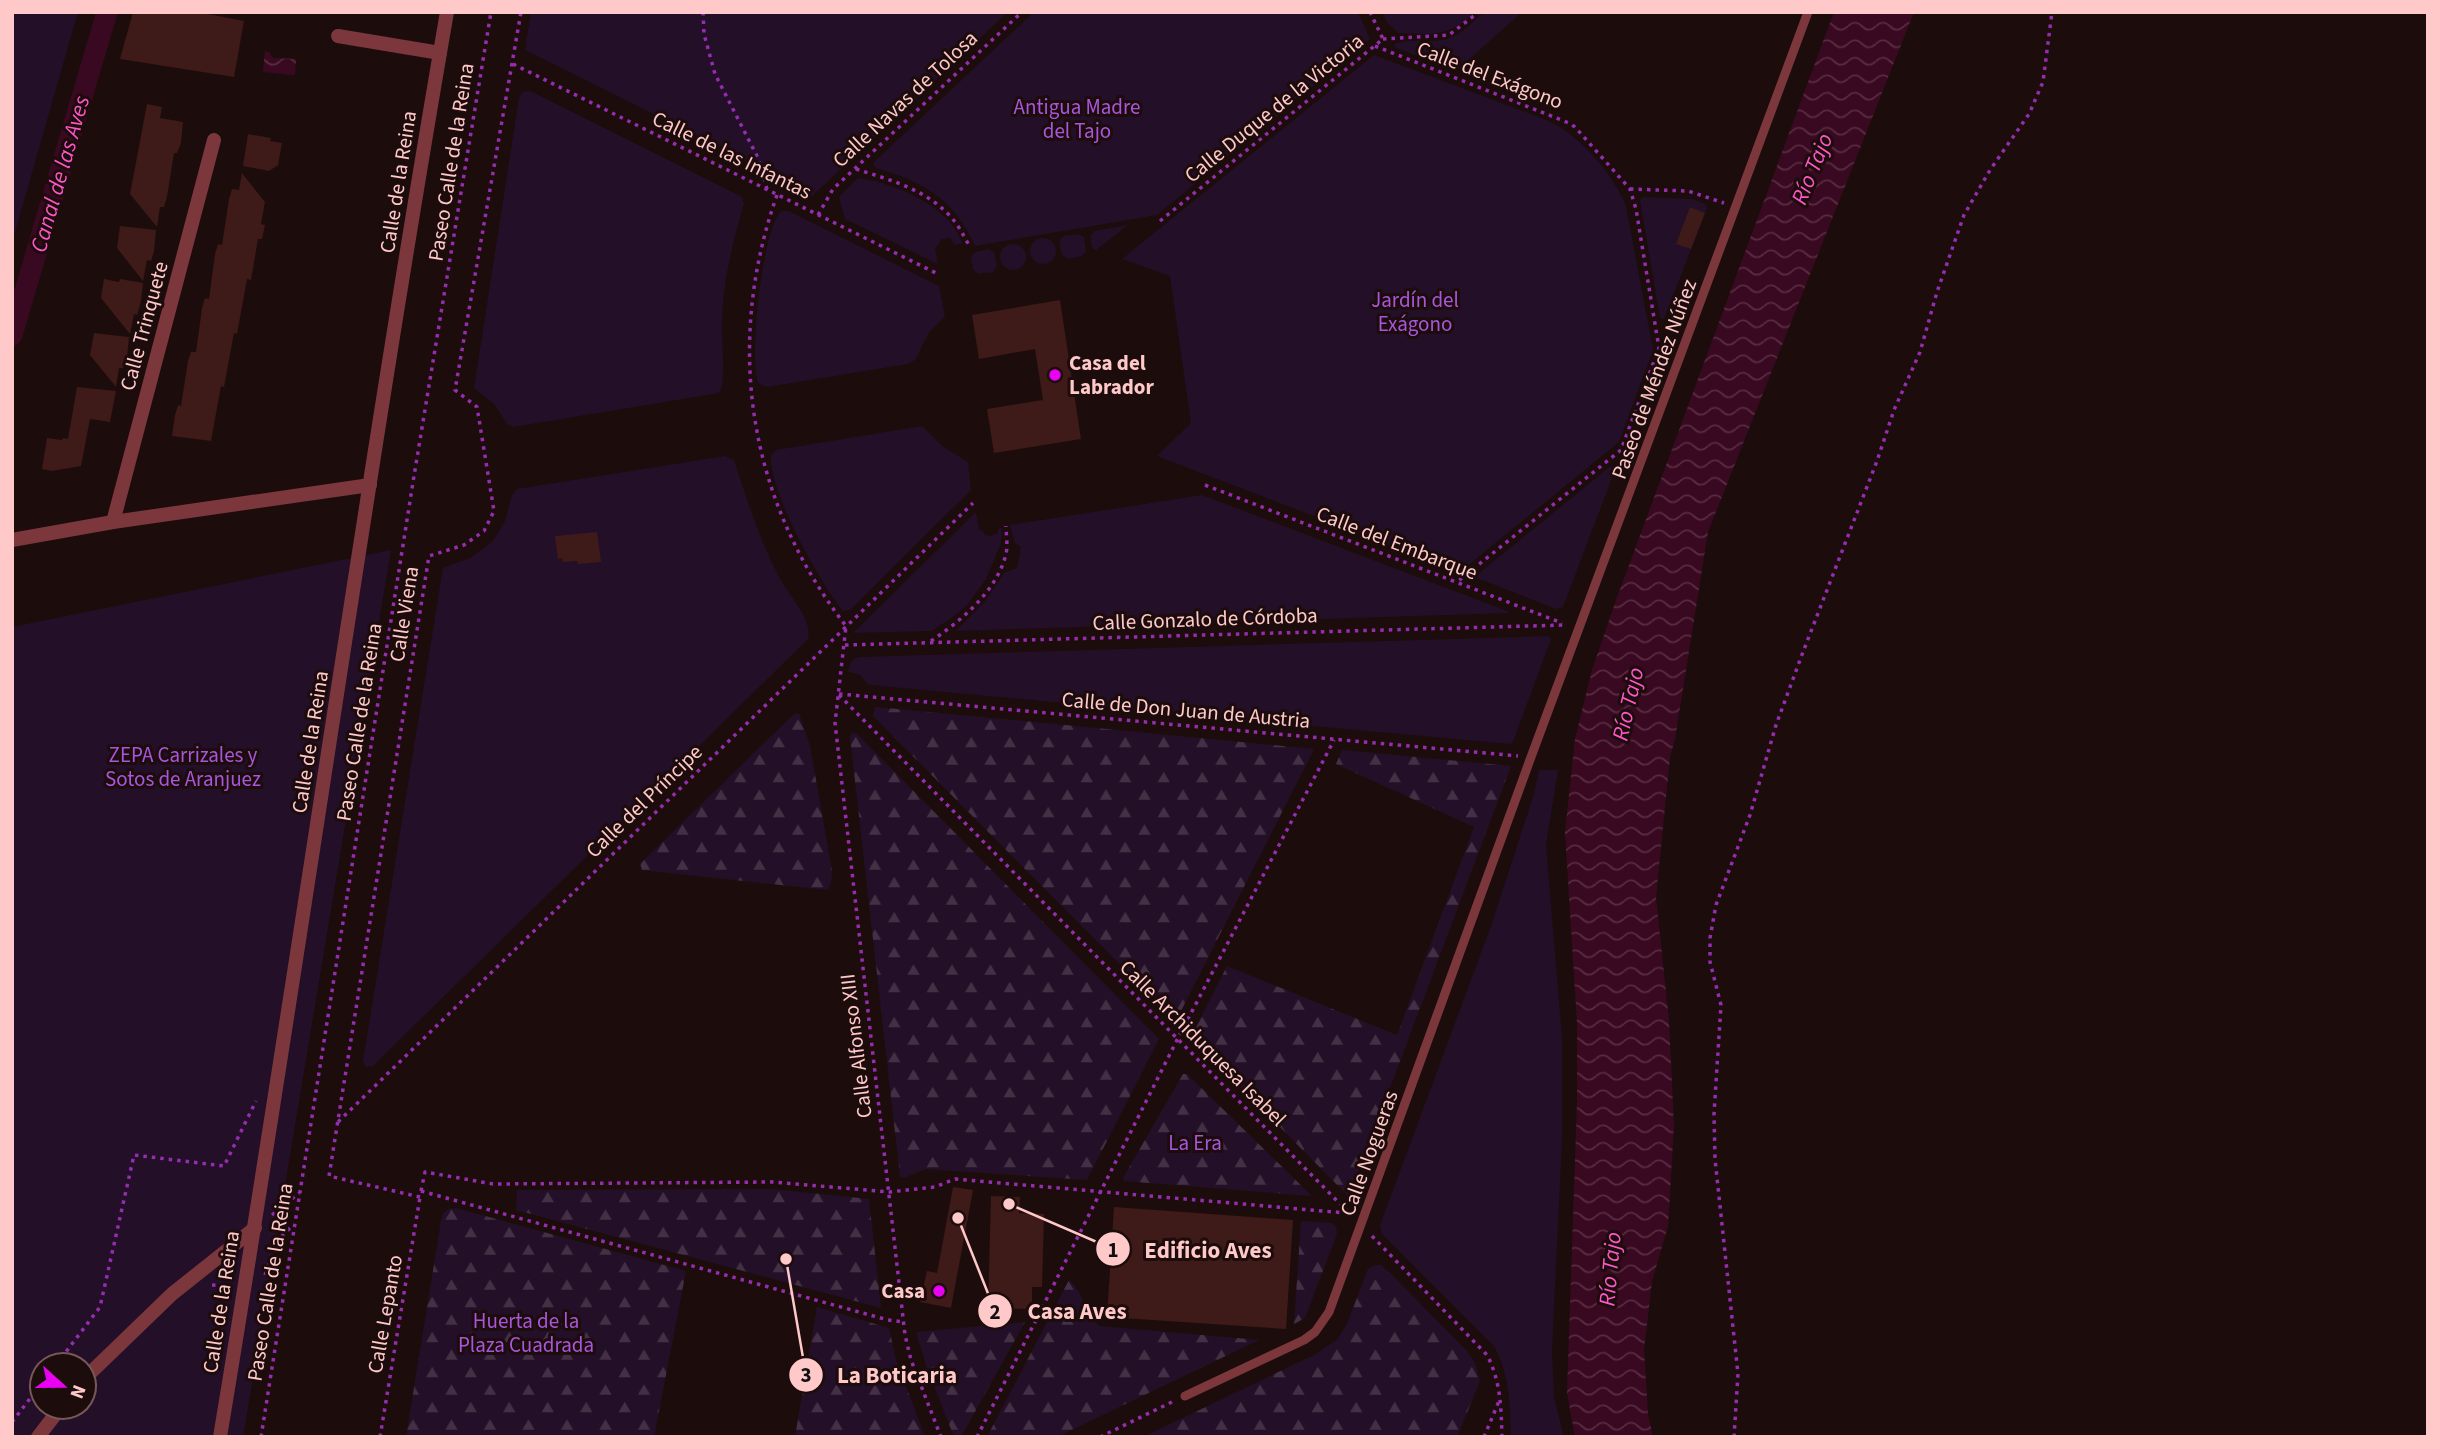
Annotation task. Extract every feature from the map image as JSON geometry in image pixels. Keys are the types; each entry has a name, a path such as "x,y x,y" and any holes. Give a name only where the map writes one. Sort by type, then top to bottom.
{"street":[{"name":"Calle de la Reina","path":"220,1437 447,12"},
{"path":"338,36 440,53"},
{"name":"Calle Trinquete","path":"114,522 214,140"},
{"path":"12,540 114,522 370,485"},
{"path":"98,1366 172,1294 255,1228"},
{"path":"38,1437 50,1421"}],"lane":[{"name":"Paseo de Méndez Núñez","path":"1531,757 1808,12"},
{"name":"Calle Nogueras","path":"1185,1396 1304,1340 1315,1332 1329,1312 1531,757"}],"path":[{"name":"Paseo Calle de la Reina","path":"261,1437 491,12"},
{"name":"Calle Viena","path":"421,1194 328,1177 429,556 464,545 484,531 494,510 480,416 477,407 455,390 521,12"},
{"path":"704,12 704,34 715,75 758,158 768,190"},
{"name":"Calle Navas de Tolosa","path":"818,215 833,189 1022,12"},
{"name":"Calle Duque de la Victoria","path":"1160,220 1383,39 1370,12"},
{"path":"1383,39 1449,35 1479,12"},
{"path":"1734,1437 1738,1374 1715,1159 1714,1114 1721,1005 1710,962 1710,938 1716,905 1750,815 1776,725 1894,410 1920,352 1937,292 1964,215 1990,170 2029,114 2043,82 2052,12"},
{"name":"Calle del Exágono","path":"1375,46 1569,123 1630,190 1636,209 1659,348 1620,450 1457,582"},
{"name":"Calle de las Infantas","path":"513,64 938,274"},
{"path":"855,169 894,181 929,197 952,218 969,244"},
{"path":"1630,190 1688,191 1736,207"},
{"path":"777,195 761,247 751,305 749,362 754,420 766,473 788,531 809,573 846,626"},
{"name":"Calle del Embarque","path":"1205,485 1578,630"},
{"name":"Calle del Príncipe","path":"338,1123 973,503"},
{"path":"929,642 970,610 993,582 1006,553 1006,526"},
{"name":"Calle Gonzalo de Córdoba","path":"845,645 1565,625"},
{"name":"Calle Alfonso XIII","path":"846,626 835,723 904,1322 911,1360 941,1437"},
{"name":"Calle de Don Juan de Austria","path":"838,694 1531,757"},
{"name":"Calle Archiduquesa Isabel","path":"838,694 1487,1355 1496,1372 1501,1392 1503,1437"},
{"path":"977,1437 1177,1040 1334,740"},
{"path":"66,1351 100,1307 134,1156 224,1166 258,1097"},
{"path":"904,1322 888,1320 421,1194 425,1172 493,1184 773,1182 889,1192 935,1187 955,1179 1349,1213"},
{"path":"255,1228 300,1192"},
{"name":"Calle Lepanto","path":"380,1437 421,1194"},
{"path":"263,1280 276,1242 295,1223"},
{"path":"204,1287 217,1284 244,1290"},
{"path":"1484,1437 1498,1407 1501,1392"},
{"path":"1100,1437 1185,1396"},
{"path":"12,1422 28,1401"}],"green space":[{"path":"12,12 78,12 12,243"},
{"path":"531,12 1008,12 806,199 781,186 772,173 525,50"},
{"name":"Antigua Madre del Tajo","path":"1034,12 1358,12 1370,39 1157,215 975,246 957,216 936,195 909,179 876,168 873,163"},
{"path":"1382,12 1476,12 1448,30 1421,34 1398,33"},
{"path":"1484,12 1522,12 1456,71 1394,47 1404,41 1448,39 1461,32"},
{"name":"Jardín del Exágono","path":"1374,55 1549,121 1584,146 1604,168 1626,206 1653,350 1619,442 1460,572 1157,456 1191,423 1170,276 1122,259"},
{"path":"530,91 742,197 744,204 724,297 723,372 719,393 513,427 507,424 494,404 474,388 519,98 523,92"},
{"path":"858,178 872,180 919,198 946,218 962,243 955,245 950,238 941,239 935,247 938,264 845,219 839,197"},
{"path":"1643,197 1693,199 1705,204 1707,208 1664,319 1660,318 1640,200"},
{"path":"781,211 789,211 939,286 945,316 929,332 915,360 908,364 767,387 758,383 755,348 759,294 768,242"},
{"path":"1128,225 1096,250 1092,248 1090,237 1094,231"},
{"path":"1078,234 1084,237 1086,251 1082,256 1068,259 1062,255 1059,242 1063,236"},
{"path":"1043,238 1052,242 1056,251 1052,260 1043,264 1034,260 1030,251 1034,242"},
{"path":"1013,244 1022,248 1026,257 1022,266 1013,270 1004,266 1000,257 1004,248"},
{"path":"988,249 994,252 997,266 993,272 978,274 973,270 971,257 975,252"},
{"path":"922,426 942,446 968,462 971,490 850,610 843,611 797,536 778,490 772,471 771,455 776,450"},
{"path":"725,456 734,460 767,552 807,624 808,639 373,1066 366,1067 363,1061 443,568 472,557 493,541 505,521 512,495 517,489"},
{"path":"1612,465 1615,470 1563,607 1556,609 1477,578 1478,574"},
{"path":"1202,495 1509,613 956,631 986,600 1004,573 1017,568 1021,547 1015,543 1010,525"},
{"path":"976,512 979,530 985,535 991,536 1002,528 1001,543 986,579 968,604 931,631 853,633"},
{"name":"ZEPA Carrizales y Sotos de Aranjuez","path":"391,550 243,1437 12,1437 12,627"},
{"path":"1548,636 1551,639 1510,744 869,685 859,674 848,672 852,660 859,657"},
{"path":"875,707 1314,749 1181,1011 1172,1017 873,716"},
{"path":"795,713 799,714 810,746 832,871 827,890 642,870 640,864"},
{"path":"852,733 857,734 1159,1039 1087,1180 925,1169 904,1178 900,1176 850,737"},
{"path":"1342,750 1511,766 1349,1197 1193,1039 1195,1029 1227,966 1397,1035 1474,827 1336,764"},
{"path":"1539,770 1558,770 1546,845 1562,1037 1562,1139 1552,1351 1554,1398 1564,1437 1511,1437 1506,1379 1494,1346 1382,1234 1380,1225 1491,926 1534,794"},
{"name":"La Era","path":"1183,1074 1187,1074 1312,1196 1124,1181 1123,1178"},
{"path":"772,1189 869,1199 881,1308 516,1210 517,1190"},
{"name":"Huerta de la Plaza Cuadrada","path":"456,1208 686,1271 654,1437 406,1437 442,1215 448,1209"},
{"path":"1301,1221 1332,1223 1336,1226 1337,1234 1305,1318 1294,1324"},
{"path":"1381,1265 1390,1273 1467,1351 1475,1363 1480,1381 1457,1437 1143,1437 1314,1355 1337,1340 1347,1324 1368,1269"},
{"path":"1069,1280 1099,1326 1259,1340 1057,1437 987,1437"},
{"path":"817,1307 889,1328 896,1360 925,1437 795,1437"},
{"path":"1025,1322 961,1437 954,1437 916,1332"}],"water":[{"name":"Río Tajo","path":"1834,12 1914,12 1708,532 1670,757 1656,897 1669,1021 1674,1125 1668,1226 1652,1281 1644,1350 1648,1414 1653,1437 1575,1437 1567,1393 1577,1102 1577,1023 1565,832 1575,739 1592,670 1615,603"},
{"path":"265,51 273,58 296,59 295,75 263,72"}],"building":[{"path":"133,12 198,12 244,21 234,77 120,59"},
{"path":"147,104 162,107 160,118 183,122 181,143 177,153 174,153 167,197 164,207 160,207 157,227 130,194"},
{"path":"248,134 282,143 278,165 269,171 243,166"},
{"path":"242,173 265,202 261,224 265,225 262,239 258,239 251,280 247,279 237,334 234,333 224,387 221,386 211,441 172,436 178,405 181,406 188,361 191,352 196,352 202,308 205,298 209,299 215,254 218,244 222,245 229,199 232,189 239,190"},
{"path":"1690,207 1705,213 1691,249 1676,244"},
{"path":"120,226 156,230 154,251 151,261 147,260 143,281 117,248"},
{"path":"104,279 143,283 141,301 137,315 134,314 130,334 101,298"},
{"name":"Casa del Labrador","path":"1060,300 1081,439 994,453 987,409 1043,400 1035,349 979,359 972,315"},
{"path":"94,333 129,337 127,358 123,368 119,368 116,387 90,355"},
{"path":"77,387 116,391 110,422 90,419 81,466 52,471 42,469 47,438 68,439"},
{"path":"597,532 601,562 578,564 577,561 563,562 562,558 558,559 555,536"},
{"path":"953,1187 973,1190 951,1308 920,1302 927,1271 937,1273"},
{"path":"991,1196 1020,1197 1019,1213 1044,1214 1042,1287 1032,1287 1032,1309 988,1308"},
{"path":"1114,1207 1293,1220 1286,1329 1107,1317"}],"waterway":[{"name":"Canal de las Aves","path":"12,335 107,12"}],"place":[{"name":"Casa del Labrador","path":"1055,375"},
{"name":"Edificio Aves","path":"1009,1204"},
{"name":"Casa Aves","path":"958,1218"},
{"name":"La Boticaria","path":"786,1259"},
{"name":"Casa","path":"939,1291"}]}
